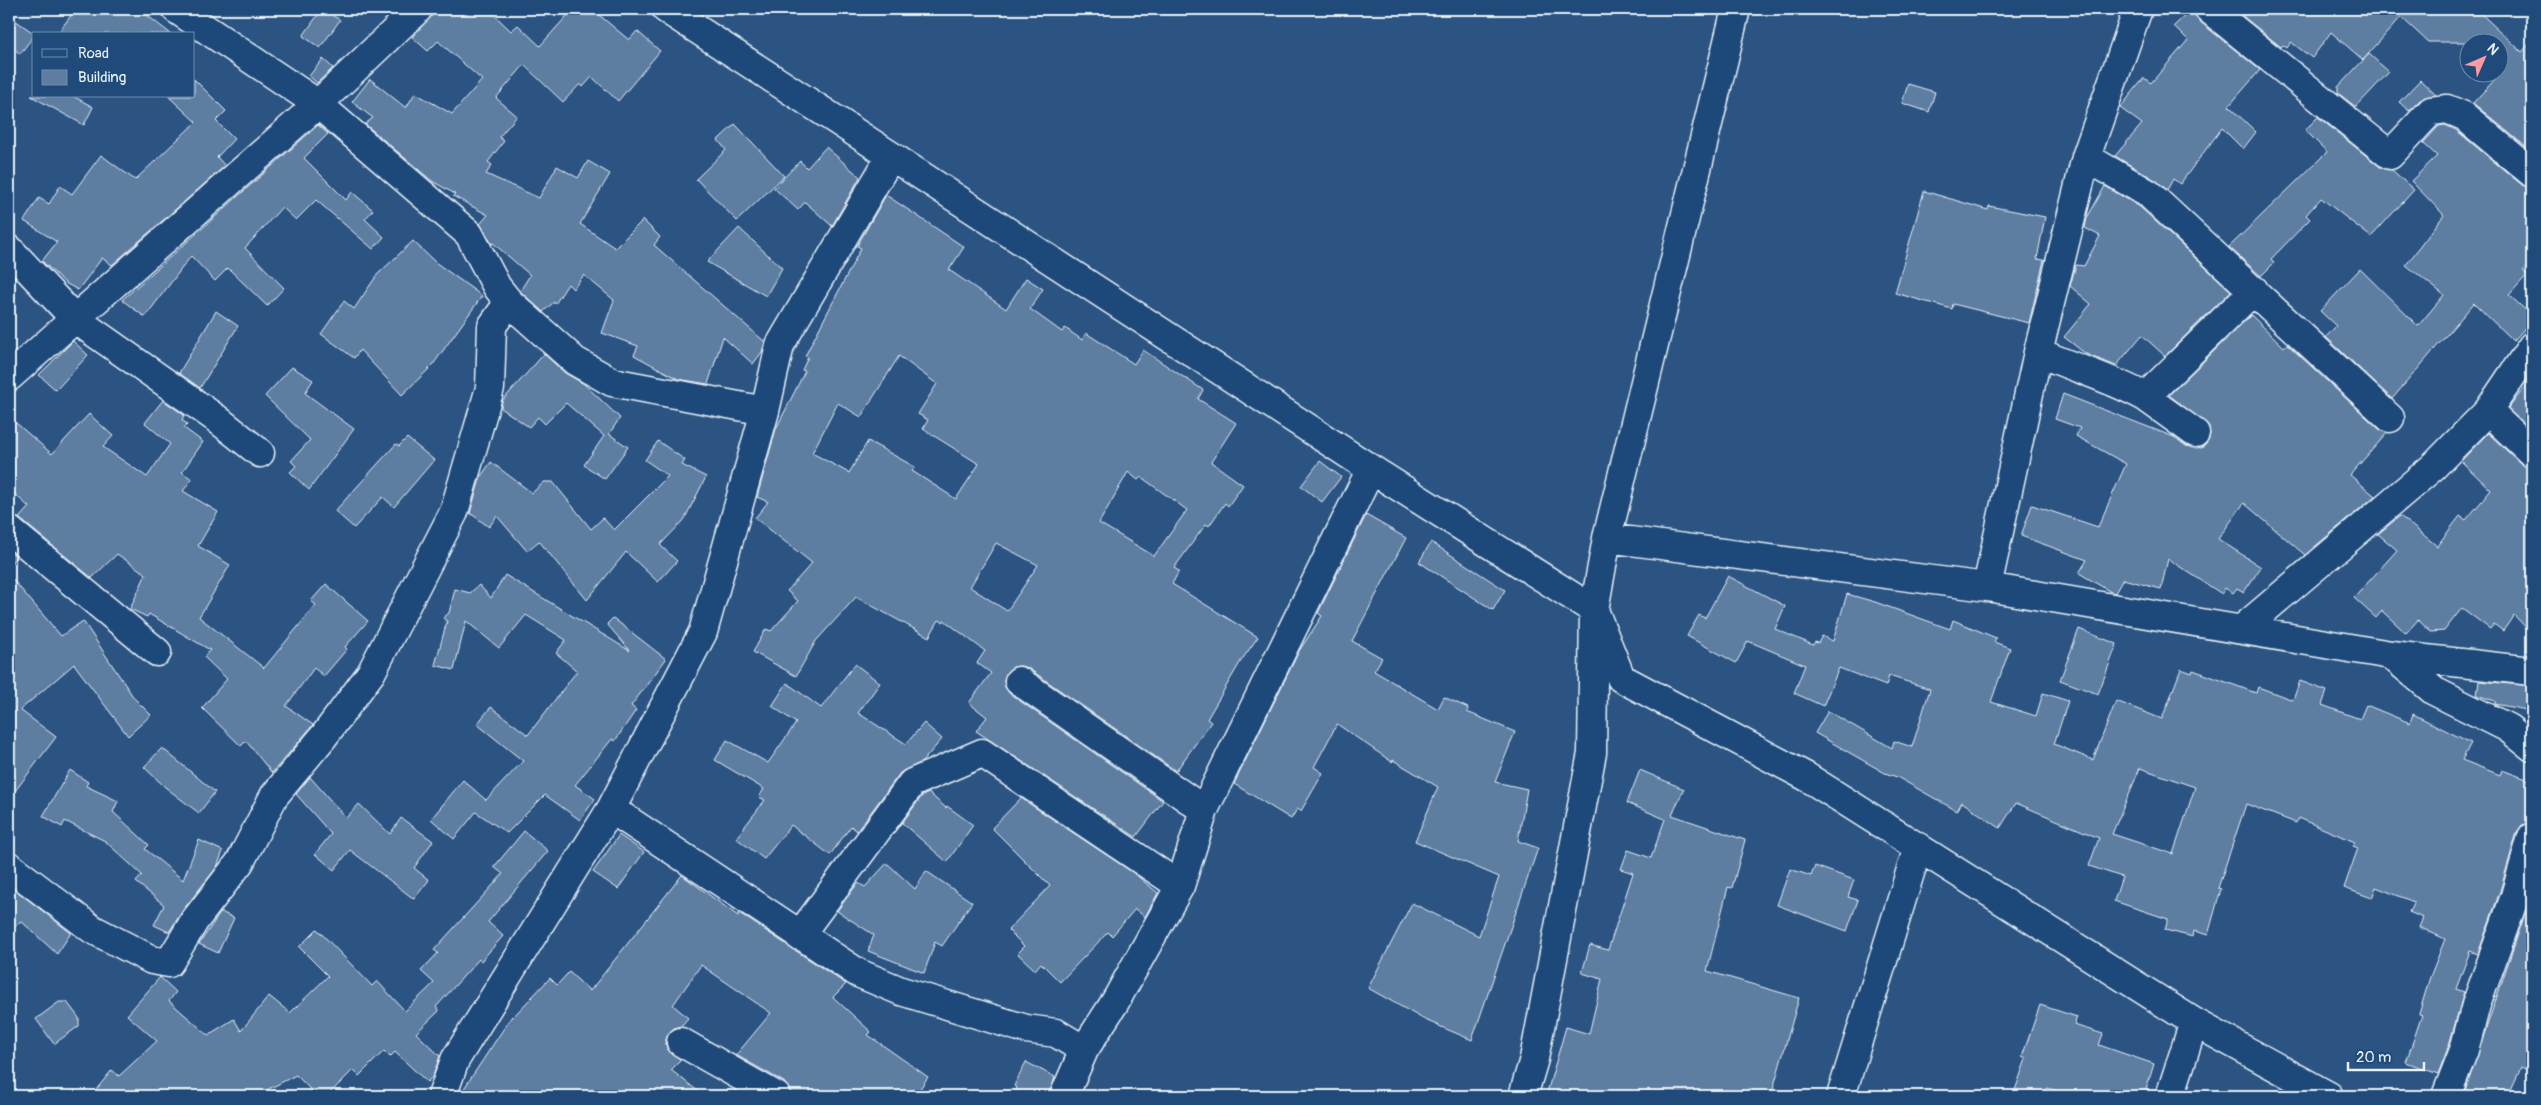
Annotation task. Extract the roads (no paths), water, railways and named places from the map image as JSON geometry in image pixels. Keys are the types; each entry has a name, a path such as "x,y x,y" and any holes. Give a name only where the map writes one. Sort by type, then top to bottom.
{"street":[{"path":"176,9 318,104 469,234 497,287 509,302 575,360 612,382 765,411"},
{"path":"9,377 318,104 418,9"},
{"path":"666,9 1371,469 1594,610 1621,678 1807,777 2194,1022 2329,1096"},
{"path":"1523,1096 1534,1059 1592,753 1594,610 1607,538 1736,9"},
{"path":"1987,587 2038,352 2086,158 2138,9"},
{"path":"2209,9 2390,155 2431,111 2447,109 2464,116 2532,173"},
{"path":"442,1096 455,1060 611,808 703,632 765,411 780,344 891,156"},
{"path":"2086,158 2149,194 2390,418"},
{"path":"9,249 75,319 217,419 260,453"},
{"path":"2145,397 2254,290"},
{"path":"9,866 92,929 152,960 169,963 195,920 240,862 274,796 324,736 370,673 450,520 490,388 492,326 509,302"},
{"path":"2038,352 2078,370 2121,384 2145,397 2195,434"},
{"path":"2242,629 2433,467 2488,411 2530,356"},
{"path":"2488,411 2532,453"},
{"path":"1064,1096 1084,1050 1115,1002 1180,886 1204,810 1371,469"},
{"path":"9,530 157,652"},
{"path":"1607,538 1987,587 2391,654 2532,671"},
{"path":"2391,654 2434,691 2508,728 2532,747"},
{"path":"1019,680 1204,810"},
{"path":"799,936 912,783 982,752 1180,886"},
{"path":"611,808 858,974 901,992 1026,1029 1056,1033 1084,1050"},
{"path":"2446,1096 2464,1050 2476,1004 2515,896 2532,837"},
{"path":"1841,1096 1918,847"},
{"path":"2170,1096 2194,1022"},
{"path":"681,1042 776,1096"}]}
